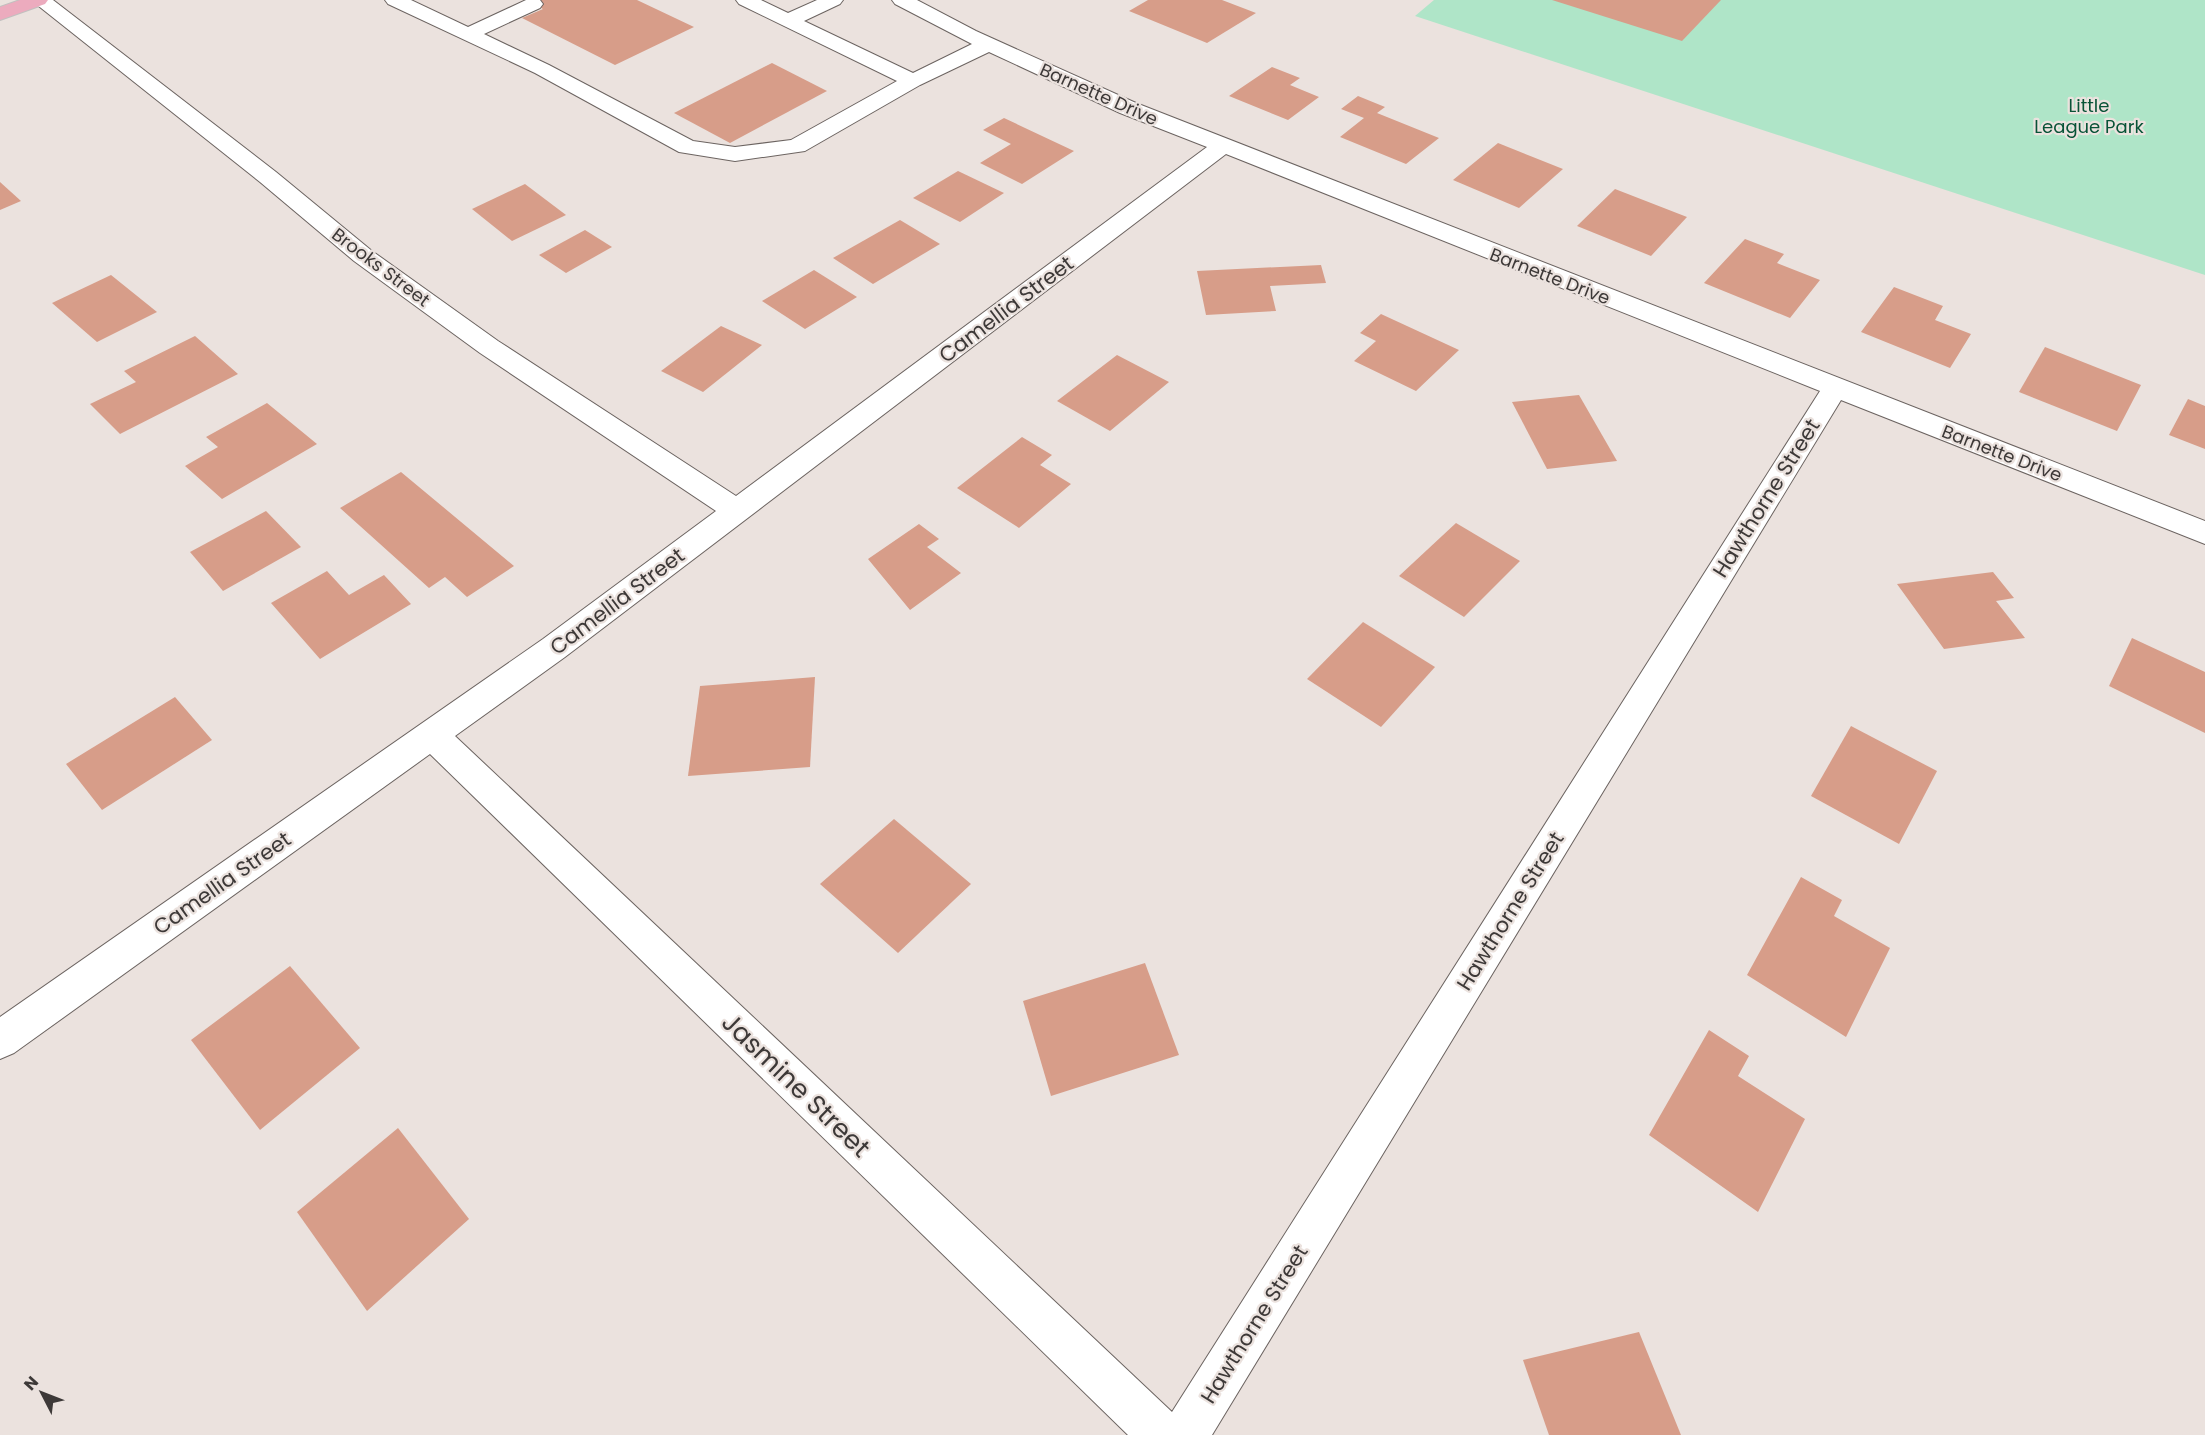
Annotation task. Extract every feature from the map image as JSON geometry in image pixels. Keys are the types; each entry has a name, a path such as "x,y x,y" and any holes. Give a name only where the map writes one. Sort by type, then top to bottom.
{"main road":[{"path":"0,14 39,0"}],"street":[{"name":"Brooks Street","path":"39,0 268,177 363,256 489,347 738,511"},
{"path":"395,0 542,69 687,147 735,154 797,146 913,81 988,44"},
{"path":"746,0 913,81"},
{"path":"789,20 833,0"},
{"name":"Barnette Drive","path":"902,0 988,44 1128,108 2205,533"},
{"path":"468,34 533,4"},
{"name":"Camellia Street","path":"0,1040 554,648 1223,146"},
{"name":"Hawthorne Street","path":"1185,1435 1835,388"},
{"name":"Jasmine Street","path":"432,735 1162,1435"}],"green space":[{"name":"Little League Park","path":"1434,0 2205,0 2205,275 1415,16"}],"building":[{"path":"526,0 637,0 694,27 615,65 522,18 543,9"},
{"path":"1148,0 1222,0 1256,13 1207,43 1129,11"},
{"path":"1552,0 1721,0 1682,41"},
{"path":"772,63 827,91 730,143 674,113"},
{"path":"1272,67 1300,78 1290,85 1319,97 1288,120 1229,96"},
{"path":"1358,96 1385,107 1377,113 1439,138 1406,164 1340,137 1364,118 1341,109"},
{"path":"1004,118 1074,151 1022,184 980,163 1011,144 983,130"},
{"path":"1498,143 1563,169 1519,208 1453,180"},
{"path":"958,171 1004,193 960,222 913,198"},
{"path":"0,182 21,201 0,210"},
{"path":"525,184 566,215 512,241 472,209"},
{"path":"1615,189 1687,217 1651,256 1577,226"},
{"path":"900,220 940,244 873,284 833,258"},
{"path":"585,230 612,247 566,273 539,255"},
{"path":"1745,239 1784,254 1777,263 1820,280 1790,318 1704,283"},
{"path":"1321,265 1326,283 1270,286 1276,311 1206,315 1197,271"},
{"path":"814,270 857,297 805,329 762,301"},
{"path":"111,275 157,312 97,342 52,303"},
{"path":"1894,287 1943,306 1935,320 1971,334 1950,368 1861,332"},
{"path":"1381,314 1459,350 1416,391 1354,361 1376,341 1360,333"},
{"path":"721,326 762,345 703,392 661,371"},
{"path":"195,336 238,374 120,434 90,404 136,382 124,371"},
{"path":"2045,347 2141,385 2117,431 2019,392"},
{"path":"1117,355 1169,382 1110,431 1057,401"},
{"path":"1579,395 1617,461 1547,469 1512,402"},
{"path":"2188,399 2205,406 2205,449 2169,435"},
{"path":"267,403 317,444 222,499 185,466 218,447 206,437"},
{"path":"1022,437 1052,455 1040,465 1071,484 1019,528 957,488"},
{"path":"401,472 514,566 467,597 445,577 429,588 340,508"},
{"path":"266,511 301,547 223,591 190,552"},
{"path":"1456,523 1520,561 1464,617 1399,576"},
{"path":"919,524 939,539 927,547 961,573 910,610 868,559"},
{"path":"327,571 349,595 384,575 411,604 320,659 271,603"},
{"path":"1993,572 2014,598 1996,601 2025,638 1944,649 1897,584"},
{"path":"1363,622 1435,667 1381,727 1307,679"},
{"path":"2132,638 2205,672 2205,733 2109,686"},
{"path":"815,677 810,767 688,776 700,686"},
{"path":"175,697 212,740 102,810 66,764"},
{"path":"1851,726 1937,771 1899,844 1811,796"},
{"path":"894,819 971,884 898,953 820,884"},
{"path":"1801,877 1842,900 1834,916 1890,948 1846,1037 1747,975"},
{"path":"1145,963 1179,1055 1051,1096 1023,1001"},
{"path":"290,966 360,1048 260,1130 191,1040"},
{"path":"1709,1030 1749,1056 1738,1076 1805,1119 1758,1212 1649,1135"},
{"path":"398,1128 469,1219 367,1311 297,1212"},
{"path":"1639,1332 1681,1435 1549,1435 1523,1360"}]}
